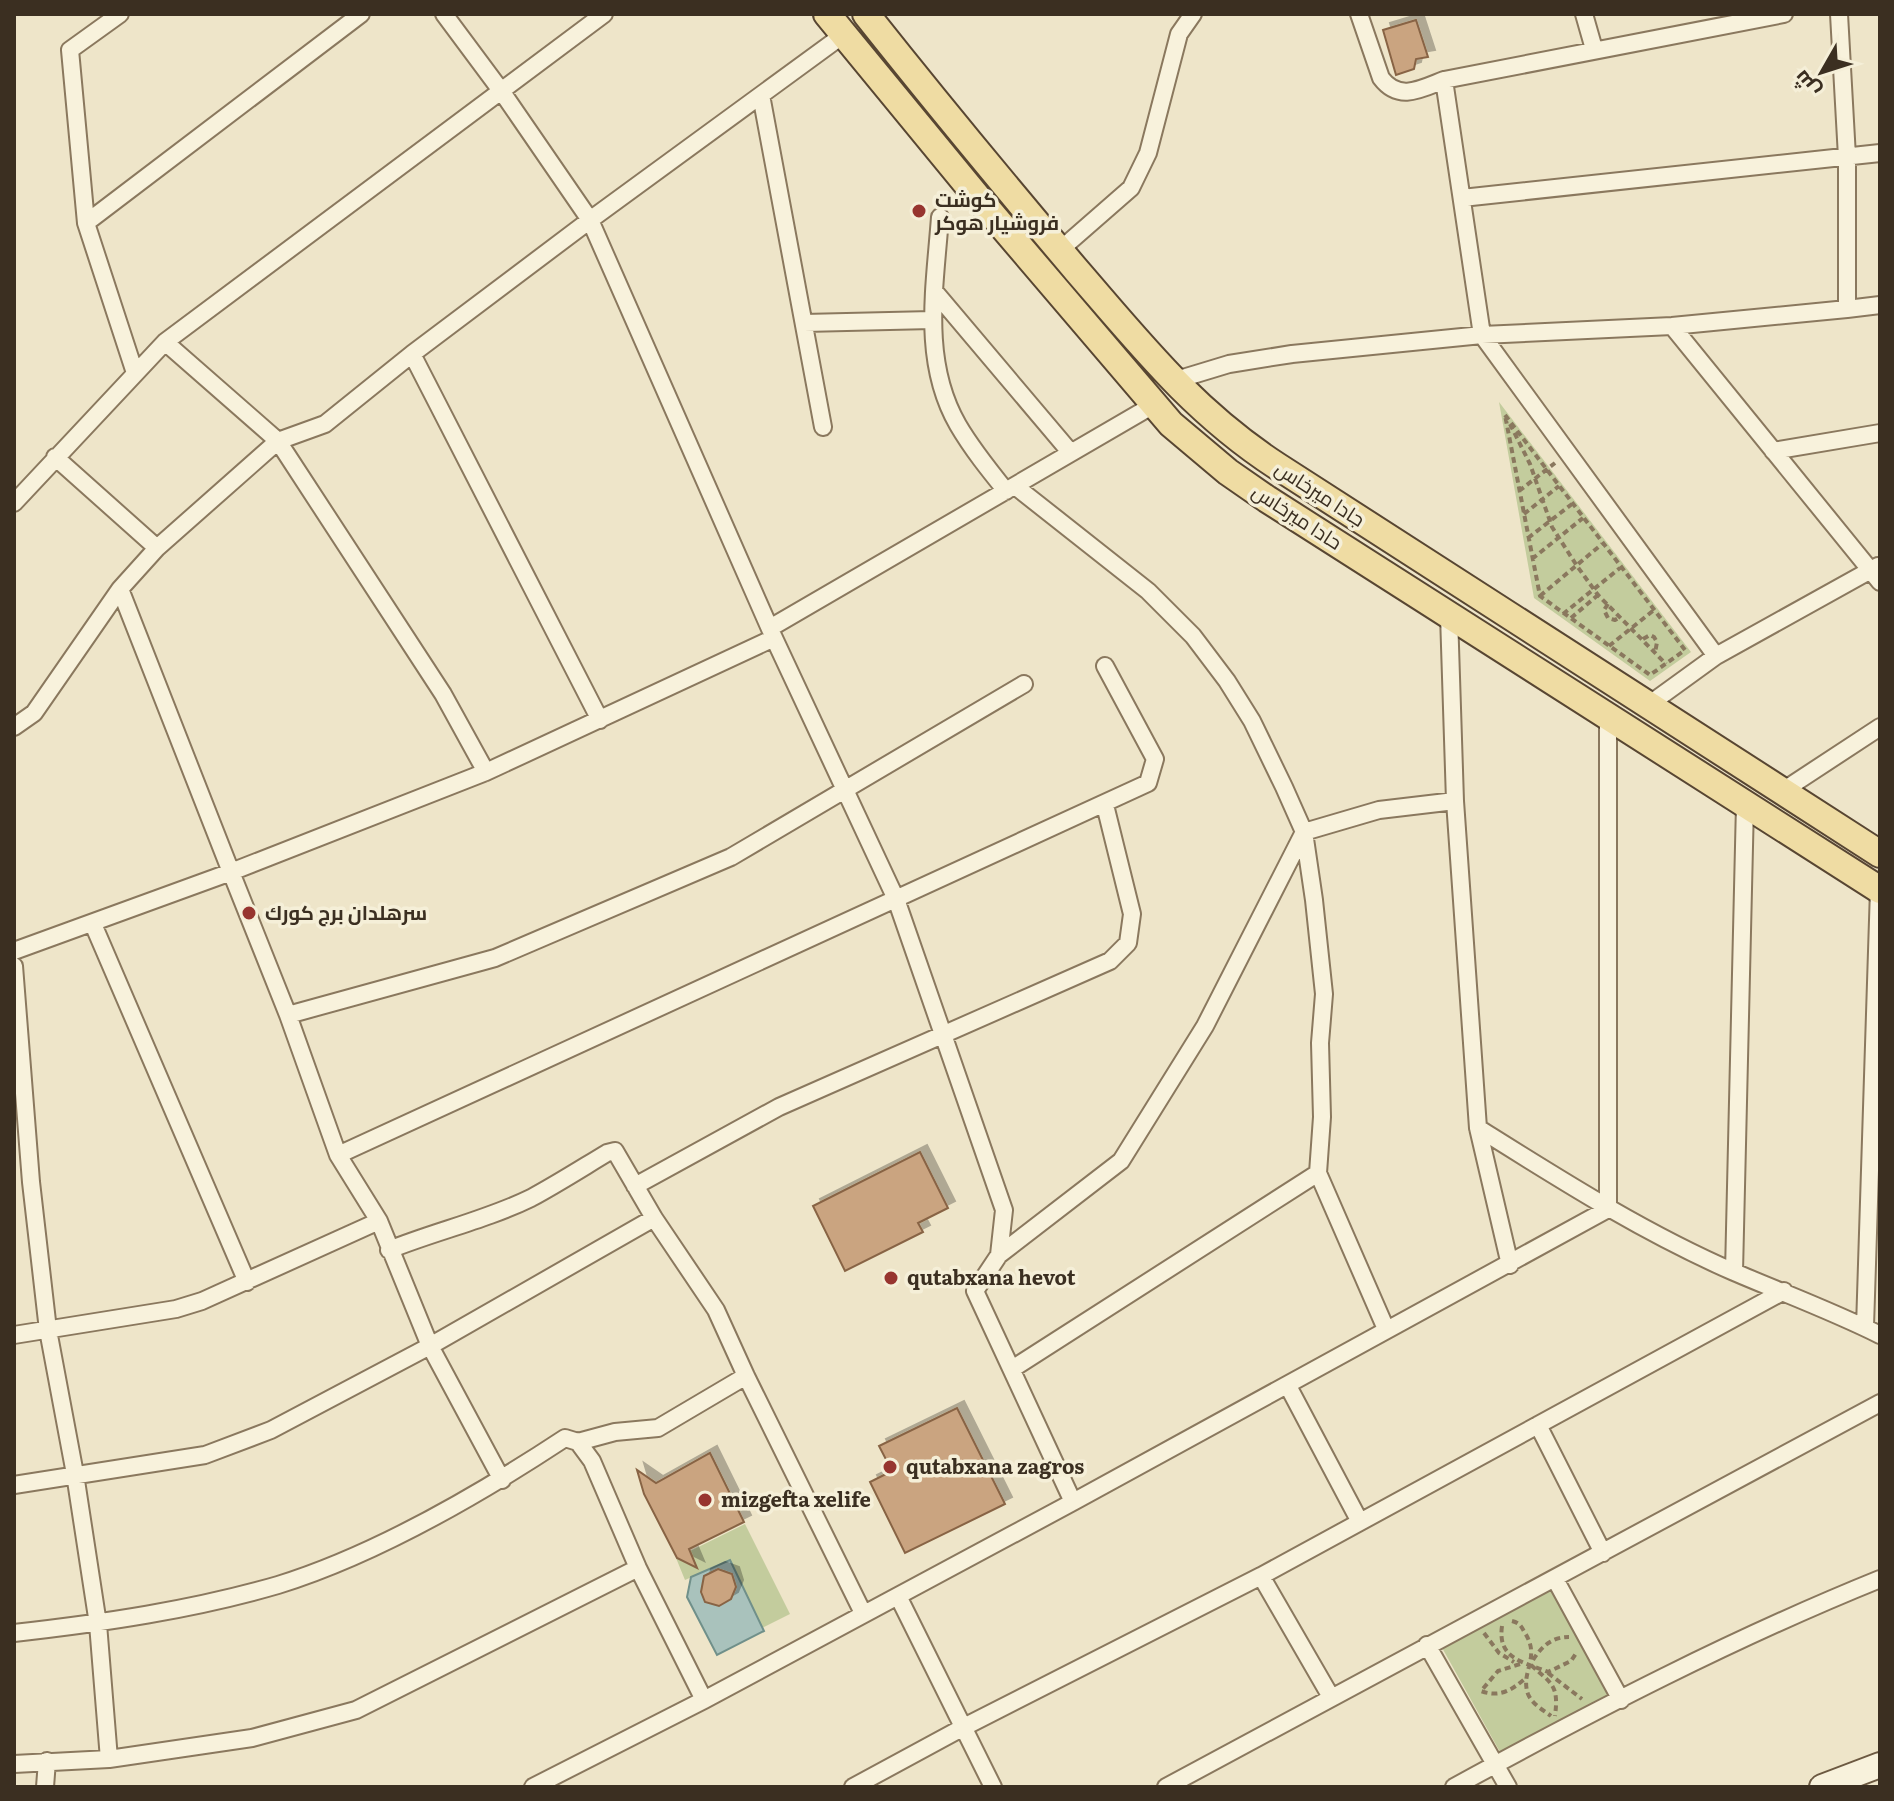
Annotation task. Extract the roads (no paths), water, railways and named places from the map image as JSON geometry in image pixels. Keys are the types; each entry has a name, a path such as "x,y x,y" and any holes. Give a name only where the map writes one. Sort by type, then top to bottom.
{"main road":[{"name":"حادا ميرخاس","path":"827,14 979,199 1171,424 1228,472 1879,890"},
{"name":"جادا ميرخاس","path":"866,14 1060,250 1173,381 1207,414 1252,450 1880,854"},
{"path":"1822,1787 1880,1765"}],"street":[{"path":"120,14 70,50 86,223 135,373"},
{"path":"86,223 361,14"},
{"path":"444,14 590,220 772,633 896,899 1004,1210 999,1255"},
{"path":"14,503 165,342 604,14"},
{"path":"1060,250 1131,188 1148,153 1179,34 1193,14"},
{"path":"1359,14 1381,78 1387,86 1404,93 1413,93 1444,80 1715,20 1784,14"},
{"path":"1584,14 1594,49"},
{"path":"1839,14 1847,157 1847,309"},
{"path":"14,727 34,713 120,589 157,548 278,441 325,424 590,220 843,35"},
{"path":"1444,80 1482,335 1716,656"},
{"path":"761,95 823,427"},
{"path":"1462,198 1880,153"},
{"path":"940,217 932,320 934,356 943,390 957,423 976,453 1010,488 1148,591 1193,636 1252,721 1304,832 1324,994 1318,1173 1386,1329"},
{"path":"935,292 1071,453"},
{"path":"1173,381 1229,364 1292,354 1482,335 1672,326 1880,305"},
{"path":"804,323 932,320"},
{"path":"1647,706 1716,656 1876,572 1672,326"},
{"path":"165,342 278,441 443,694 486,772"},
{"path":"412,354 600,720"},
{"path":"14,951 231,872 486,772 600,720 772,633 1155,404"},
{"path":"1773,451 1880,433"},
{"path":"55,457 157,548"},
{"path":"120,589 288,1015 338,1155 379,1221 430,1346 502,1480"},
{"path":"1449,615 1455,801 1478,1128 1510,1265"},
{"path":"338,1155 1148,783 1155,759 1105,666"},
{"path":"288,1015 495,958 731,857 1024,684"},
{"path":"1608,717 1608,1209"},
{"path":"1781,792 1880,727"},
{"path":"1073,1502 975,1291 999,1255 1121,1161 1205,1026 1304,832 1379,810 1455,801"},
{"path":"1734,1272 1745,804"},
{"path":"635,1186 779,1107 1110,961 1128,943 1132,914 1105,805"},
{"path":"1478,1128 1608,1209 1734,1272 1872,1331 1879,890"},
{"path":"93,924 247,1282"},
{"path":"14,966 32,1192 48,1330 75,1474 98,1624 109,1759"},
{"path":"389,1250 530,1198 615,1151 654,1218 716,1310 863,1613"},
{"path":"1012,1369 1318,1173"},
{"path":"14,1193 32,1192"},
{"path":"541,1785 1288,1386 1386,1329 1510,1265 1608,1209"},
{"path":"14,1485 205,1455 271,1430 430,1346 654,1218"},
{"path":"14,1335 176,1309 247,1282 379,1221"},
{"path":"853,1787 1261,1576 1784,1291"},
{"path":"14,1633 98,1624 197,1606 279,1584 356,1556 502,1480 565,1438 578,1442 615,1432 658,1428 746,1376"},
{"path":"1288,1386 1360,1522"},
{"path":"1166,1787 1880,1403"},
{"path":"1538,1425 1603,1553"},
{"path":"578,1442 592,1461 638,1568 704,1700"},
{"path":"14,1764 109,1759 252,1738 356,1710 638,1568"},
{"path":"1261,1576 1331,1697"},
{"path":"1555,1579 1621,1700"},
{"path":"1454,1787 1595,1712 1822,1602 1880,1579"},
{"path":"898,1596 993,1787"},
{"path":"1427,1645 1508,1787"},
{"path":"45,1787 47,1761"}],"water":[{"path":"730,1560 764,1631 717,1655 687,1597 691,1577"}],"place":[{"name":"كوشت فروشيار هوكر","path":"919,211"},
{"name":"سرهلدان برج كورك","path":"249,913"},
{"name":"qutabxana hevot","path":"891,1278"},
{"name":"qutabxana zagros","path":"890,1467"},
{"name":"mizgefta xelife","path":"705,1500"}]}
